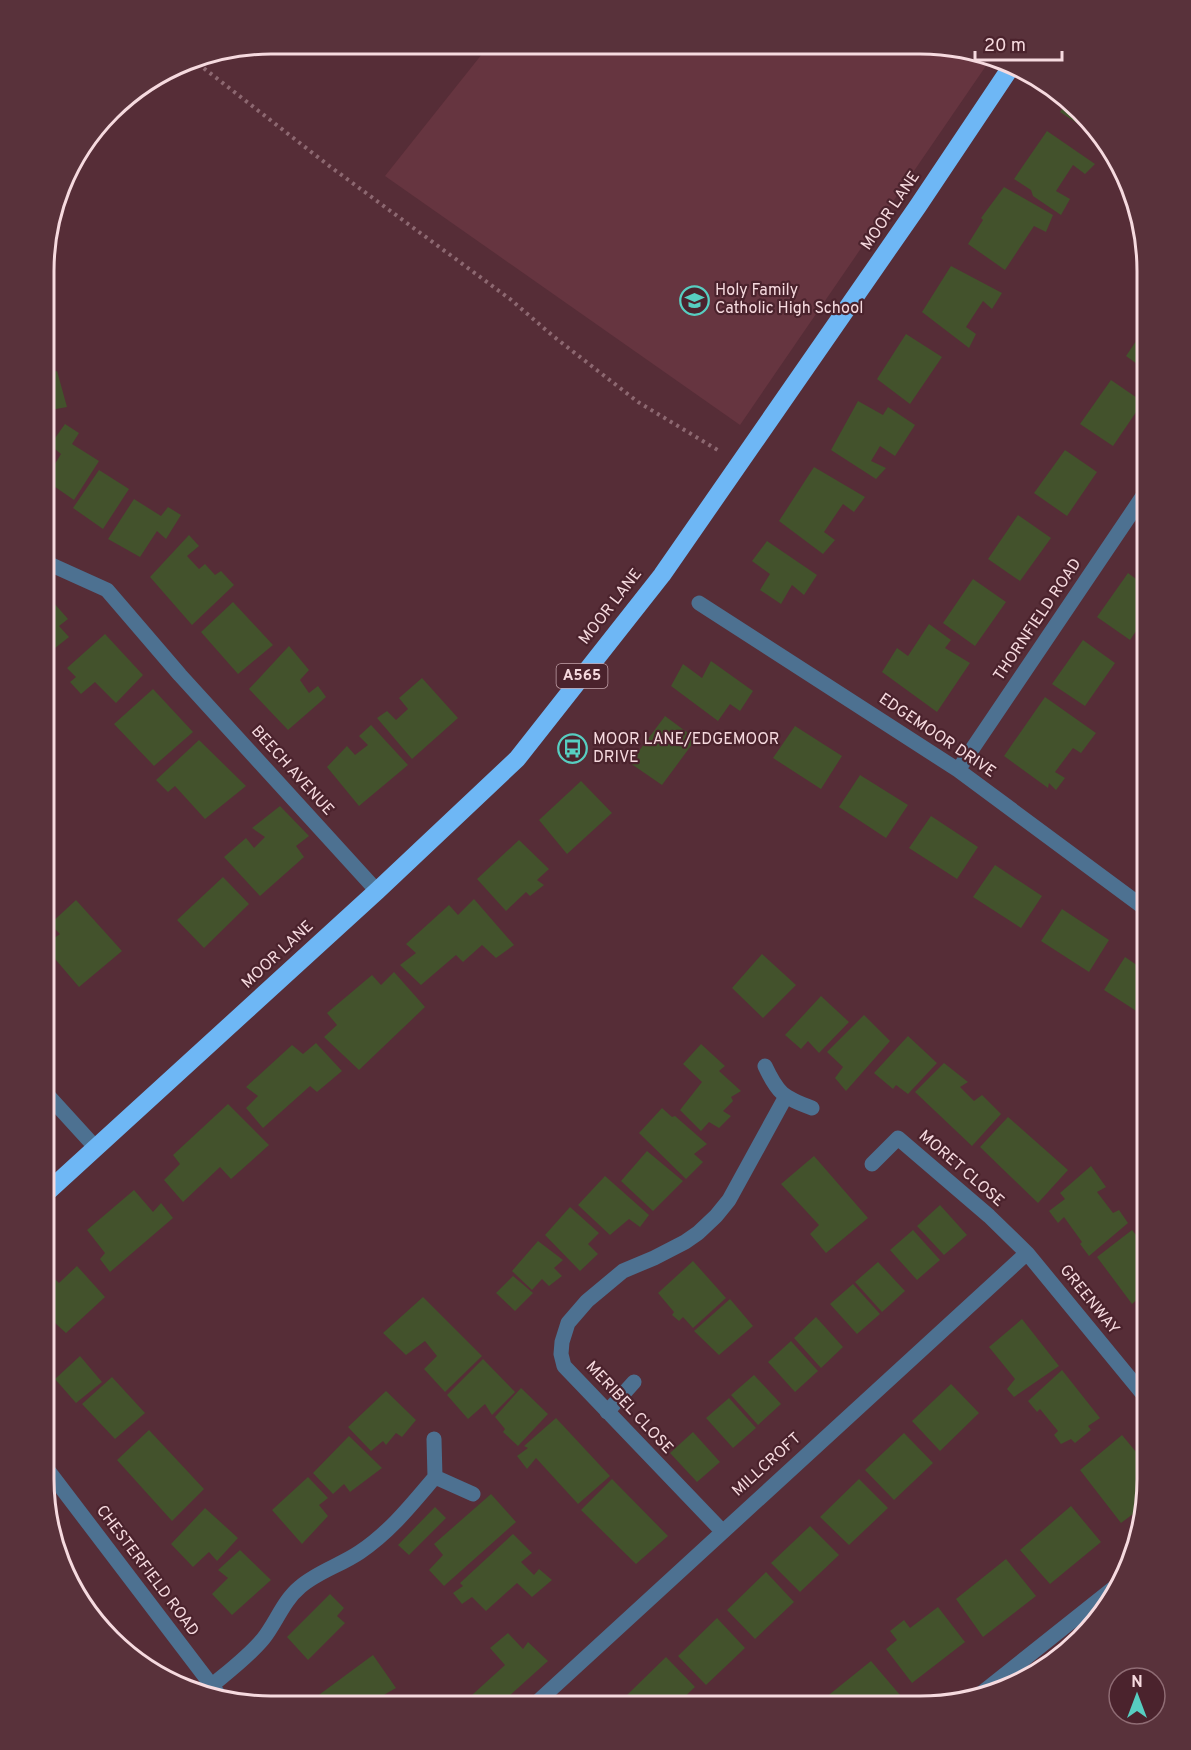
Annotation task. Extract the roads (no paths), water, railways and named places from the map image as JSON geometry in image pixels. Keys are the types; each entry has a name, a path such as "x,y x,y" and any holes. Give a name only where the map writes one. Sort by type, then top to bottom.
{"highway":[{"name":"MOOR LANE","path":"54,1186 377,891 517,759 662,575 918,206 1008,72"}],"street":[{"name":"THORNFIELD ROAD","path":"958,770 1137,505"},
{"name":"BEECH AVENUE","path":"54,566 107,590 180,675 377,891"},
{"name":"EDGEMOOR DRIVE","path":"699,603 958,770 1137,903"},
{"path":"765,1065 773,1083 785,1098 812,1108"},
{"name":"MERIBEL CLOSE","path":"722,1531 564,1366 561,1354 562,1342 568,1323 587,1301 624,1271 685,1242 716,1216 729,1200 785,1098"},
{"path":"54,1102 96,1148"},
{"name":"MORET CLOSE","path":"872,1164 898,1138 989,1216 1027,1252"},
{"name":"GREENWAY","path":"1027,1252 1137,1387"},
{"name":"MILLCROFT","path":"544,1696 1027,1252"},
{"path":"607,1412 634,1382"},
{"path":"211,1686 248,1655 263,1639 286,1602 298,1588 351,1558 382,1536 400,1518 435,1477 434,1439"},
{"path":"435,1477 473,1494"},
{"name":"CHESTERFIELD ROAD","path":"54,1478 213,1688"},
{"path":"993,1684 1102,1597"}],"place":[{"name":"Holy Family Catholic High School","path":"694,300"},
{"name":"MOOR LANE/EDGEMOOR DRIVE","path":"572,749"}]}
